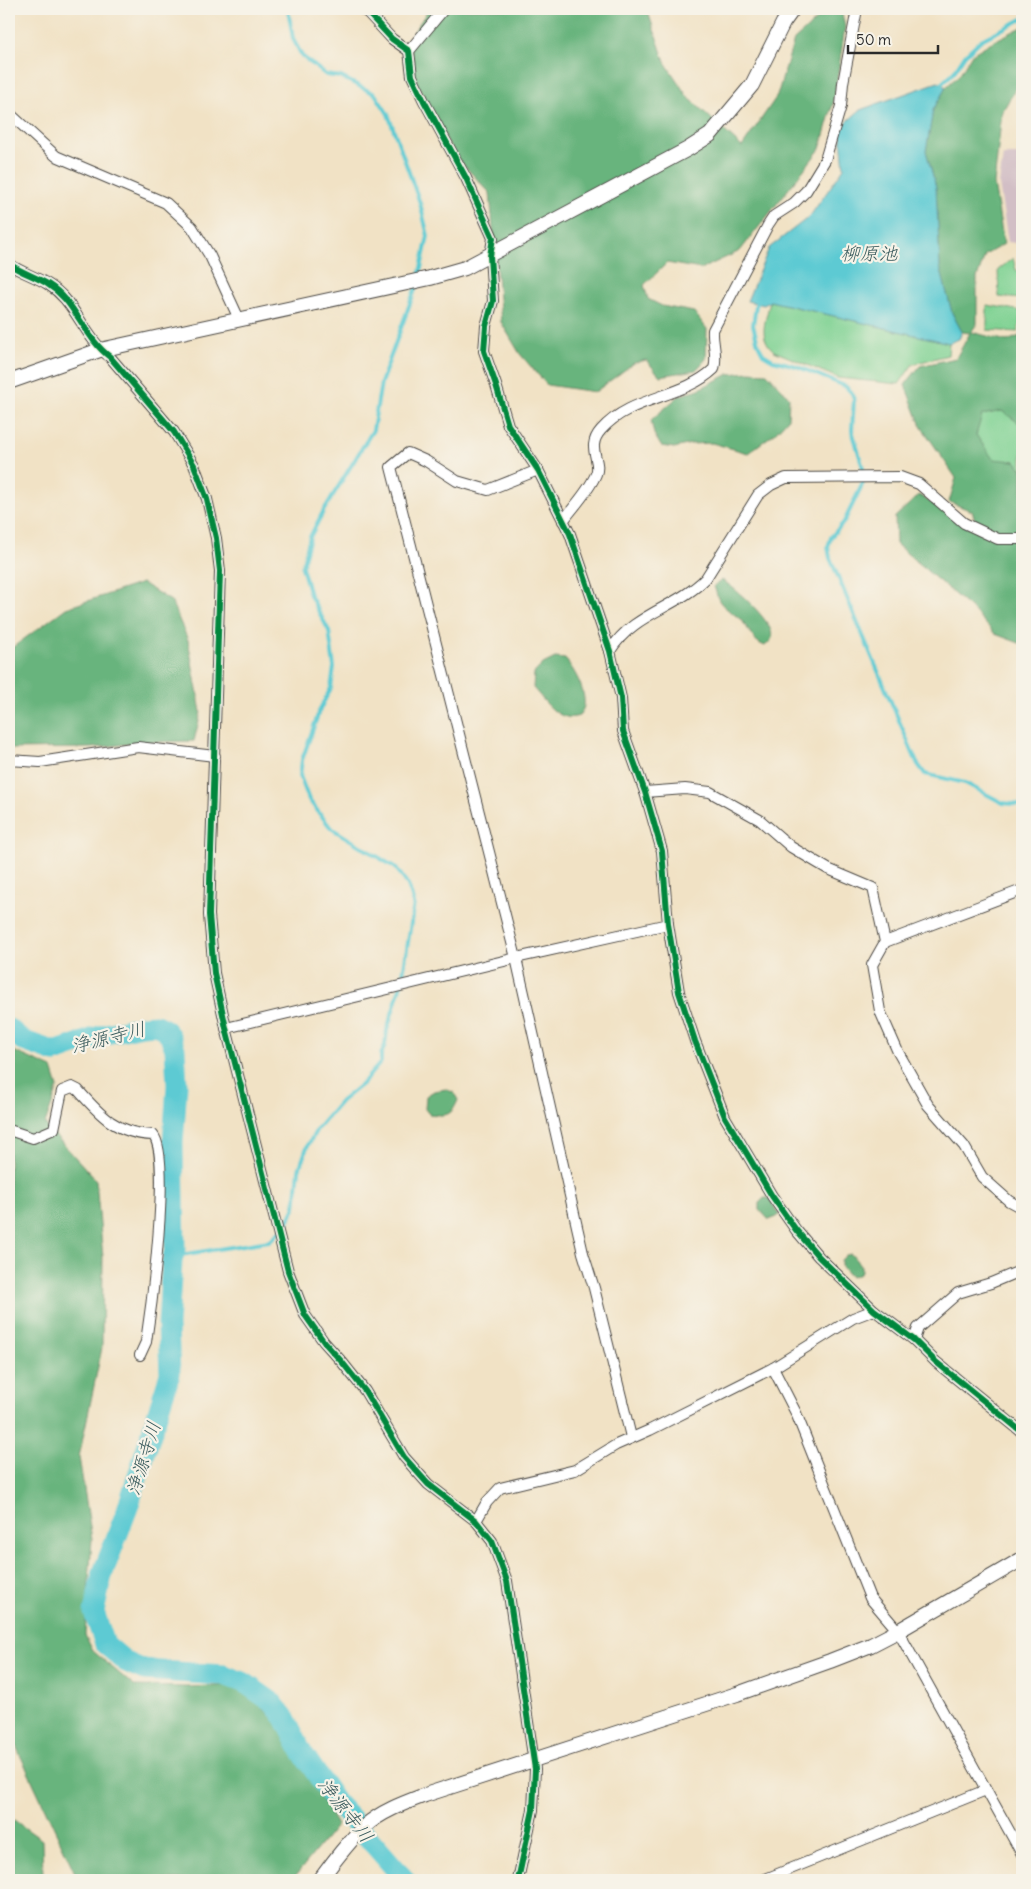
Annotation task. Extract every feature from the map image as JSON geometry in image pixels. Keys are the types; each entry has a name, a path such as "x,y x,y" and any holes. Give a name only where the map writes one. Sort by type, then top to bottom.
{"street":[{"path":"362,9 392,39 409,51"},
{"path":"444,9 409,51 412,76 466,178 493,238 490,256 493,301 486,326 484,351 508,425 538,470 570,534 598,612 610,651 621,698 623,730 645,792 662,851 668,924 679,992 695,1041 725,1117 772,1196 796,1230 819,1257 874,1310 914,1340 936,1362 1022,1432"},
{"path":"9,382 100,350 430,278 465,268 591,199 688,149 710,135 752,85 792,9"},
{"path":"563,521 585,492 597,472 594,440 601,430 624,410 690,385 705,378 714,369 716,352 712,340 713,330 748,262 774,216 794,203 806,191 825,160 841,106 843,83 857,9"},
{"path":"9,113 56,156 166,203 192,227 210,256 239,319"},
{"path":"9,264 43,279 64,298 100,350 110,357 174,432 194,466 207,499 216,538 220,571 209,915 214,973 226,1028 288,1271 305,1315 324,1342 365,1391 404,1457 435,1490 476,1522 492,1541 507,1581 534,1760 533,1810 518,1880"},
{"path":"538,470 488,490 457,481 426,461 408,453 391,467 516,958 583,1253 594,1288 631,1437"},
{"path":"610,651 617,640 638,621 696,588 758,495 771,485 786,478 869,476 900,478 919,484 964,523 998,539 1022,539"},
{"path":"9,760 40,762 138,747 214,756"},
{"path":"645,792 685,789 710,792 760,820 791,847 828,869 874,888 885,942"},
{"path":"1022,890 885,942 872,965 880,1011 898,1052 928,1105 964,1146 982,1177 1009,1201 1022,1208"},
{"path":"226,1028 516,958 668,924"},
{"path":"9,1130 33,1138 54,1129 62,1092 72,1087 78,1090 113,1124 137,1134 153,1135 157,1140 160,1175 160,1230 146,1342 140,1355"},
{"path":"914,1340 918,1328 958,1293 991,1283 1022,1270"},
{"path":"476,1522 488,1502 500,1488 574,1470 631,1437 650,1430 773,1368 853,1318 874,1310"},
{"path":"773,1368 796,1413 870,1598 898,1631 1022,1854"},
{"path":"320,1880 339,1854 367,1825 400,1805 424,1795 830,1661 872,1645 1022,1559"},
{"path":"763,1880 986,1790"}],"shaded area":[{"path":"1003,155 1022,155 1022,244 1008,242 999,184"}],"green space":[{"path":"429,9 647,9 665,62 687,96 742,147 777,96 794,40 829,9 841,9 845,27 834,100 820,149 740,251 701,269 667,263 644,285 648,299 662,306 694,312 707,329 706,359 696,370 660,376 646,360 634,363 595,392 547,385 520,354 501,322 490,193 455,156 413,76 408,40"},
{"path":"1022,27 1022,83 1018,85 1002,112 994,184 1004,244 985,255 977,278 977,324 971,332 1007,341 1022,335 1022,425 1002,411 982,415 976,435 993,459 1015,461 1022,470 1022,644 995,634 975,612 896,544 895,517 919,495 969,527 975,520 972,511 949,502 956,478 921,426 905,385 920,366 956,358 970,333 962,332 952,313 940,267 936,187 926,151 933,110 946,87 959,75 972,54"},
{"path":"1013,258 1016,270 1022,272 1022,299 999,297 998,270"},
{"path":"770,301 949,343 948,355 913,364 899,384 838,378 774,351 764,334"},
{"path":"987,305 1022,311 1018,332 987,330"},
{"path":"767,373 789,397 788,419 775,433 748,453 712,443 691,444 674,448 661,446 654,434 651,420 679,396 699,389 729,374"},
{"path":"1002,411 1022,425 1022,470 1015,461 993,460 976,435 981,415"},
{"path":"722,580 744,597 766,622 772,636 771,641 765,646 760,644 741,620 720,602 714,586"},
{"path":"142,583 171,601 188,640 201,712 194,741 146,742 92,748 9,749 9,650 66,608"},
{"path":"555,658 565,659 579,680 583,693 584,708 579,716 565,717 559,714 533,688 534,673 543,664"},
{"path":"9,1049 52,1068 58,1087 45,1124 96,1180 103,1257 102,1348 79,1457 92,1539 85,1635 93,1651 134,1686 242,1685 286,1733 337,1825 292,1880 67,1880 75,1873 9,1731"},
{"path":"446,1089 454,1093 458,1100 453,1110 444,1115 429,1114 425,1109 426,1096 434,1091"},
{"path":"764,1198 769,1198 779,1215 777,1217 769,1220 759,1209 759,1203"},
{"path":"851,1254 861,1266 861,1271 860,1274 851,1277 841,1266 841,1260 846,1255"},
{"path":"14,1820 42,1840 43,1875 52,1880 9,1880 9,1822"}],"water":[{"name":"柳原池","path":"938,82 946,87 933,110 926,151 936,187 940,267 952,313 962,332 959,339 949,343 770,301 764,305 747,301 769,248 810,216 844,168 840,128 860,110"}],"waterway":[{"path":"288,9 293,39 302,56 326,75 341,77 375,94 388,114 420,203 428,236 419,277"},
{"path":"938,87 954,72 965,55 981,40 1022,19"},
{"path":"174,1256 269,1241 286,1226 295,1207 299,1170 307,1147 317,1129 341,1101 362,1084 381,1062 387,1030 402,981 414,903 408,885 396,868 331,828 309,800 300,776 302,760 320,709 331,688 334,667 329,631 310,595 302,567 310,537 324,510 373,430 381,383 417,284"},
{"path":"759,301 756,305 753,325 763,354 773,360 796,366 845,386 852,393 854,400 852,430 863,468 863,483 844,522 831,537 828,547 830,558 917,763 925,774 965,783 1003,803 1022,805"},
{"name":"浄源寺川","path":"9,1029 24,1041 55,1052 106,1034 156,1025 164,1029 170,1036 175,1049 177,1085 173,1143 175,1249 172,1261 168,1325 170,1374 127,1510 102,1575 94,1612 105,1644 126,1662 144,1670 224,1675 245,1683 272,1702 285,1718 302,1752 337,1804 405,1880"}],"cycle path":[{"path":"362,9 392,39 409,51 412,76 466,178 493,238 490,256 493,301 486,326 484,351 508,425 538,470 570,534 610,651 621,698 623,731 645,792 662,851 668,924 679,992 695,1041 725,1117 772,1196 796,1230 819,1257 874,1310 914,1340 936,1362 1022,1432"},
{"path":"9,264 51,286 71,306 91,337 174,432 194,465 207,499 216,538 220,571 209,915 214,973 226,1028 288,1271 305,1315 324,1342 365,1391 404,1457 428,1484 476,1521 492,1541 507,1581 535,1769 533,1810 518,1880"}]}
